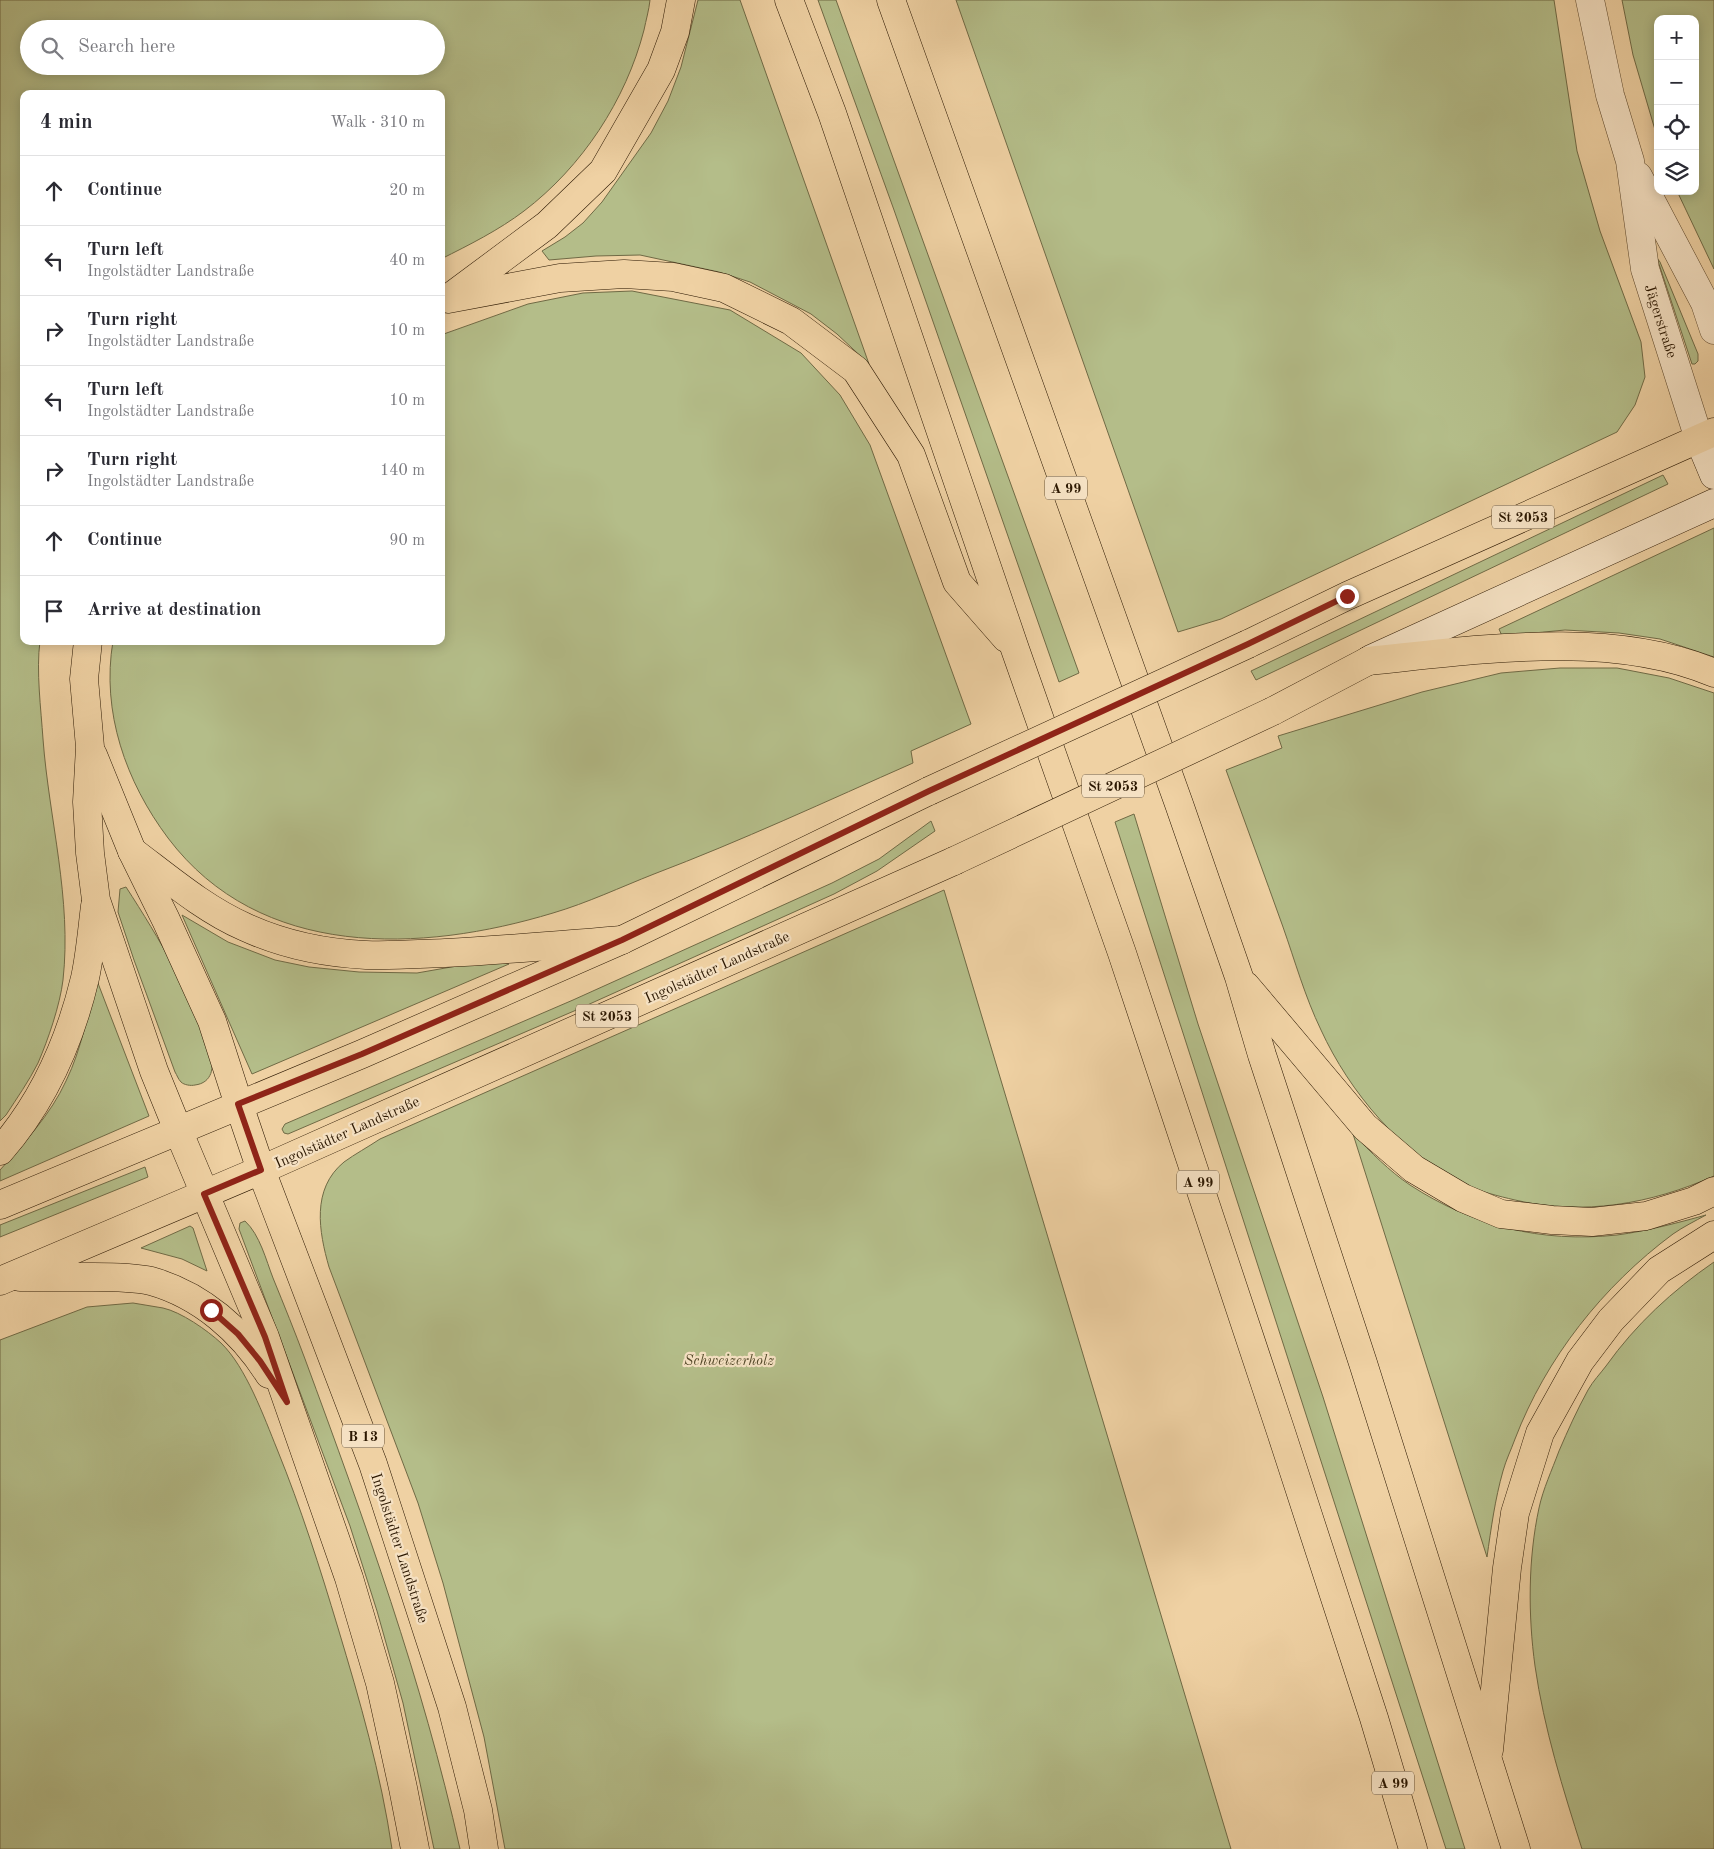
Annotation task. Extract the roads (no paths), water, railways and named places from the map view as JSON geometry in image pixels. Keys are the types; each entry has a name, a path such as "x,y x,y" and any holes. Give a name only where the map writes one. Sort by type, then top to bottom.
{"main road":[{"path":"445,300 546,225 603,171 661,70 675,32 681,0"},
{"name":"A 99","path":"790,0 832,113 1015,649 1122,953 1374,1718 1413,1849"},
{"name":"A 99","path":"891,0 1179,804 1239,977 1262,1055 1362,1362 1516,1849"},
{"path":"445,300 560,278 624,274 673,277 724,288 791,321 856,370 911,455 957,582 1015,649"},
{"name":"St 2053","path":"238,1104 362,1054 622,940 929,791 1248,644 1356,592 1707,435"},
{"path":"88,645 84,679 90,747 87,802 90,853 96,900 154,1071 265,1337 349,1578 380,1683 404,1788 415,1849"},
{"path":"1368,661 1503,649 1566,646 1627,650 1695,665 1714,674"},
{"name":"Ingolstädter Landstraße","path":"4,1279 261,1170 954,861 1273,711 1368,661"},
{"name":"Ingolstädter Landstraße","path":"90,747 132,852 166,920 212,1021 261,1170 373,1464 452,1707 478,1810 484,1849"},
{"path":"132,852 197,900 243,927 276,940 325,950 366,955 430,953 483,951 622,940"},
{"path":"0,1151 44,1090 71,1028 85,976 96,900"},
{"path":"1239,977 1364,1127 1414,1169 1463,1198 1502,1214 1552,1220 1592,1222 1646,1216 1694,1201 1714,1191"},
{"path":"0,1205 238,1104"},
{"path":"1488,1761 1507,1568 1515,1513 1540,1433 1580,1361 1611,1320 1659,1270 1714,1234"},
{"path":"4,1279 113,1277 149,1281 183,1293 211,1310 238,1334 260,1361 287,1402"}],"street":[{"name":"Jägerstraße","path":"1590,0 1610,95 1630,161 1645,269 1707,435 1714,475"},
{"name":"Jägerstraße","path":"1630,161 1709,307 1714,330"},
{"name":"St 2053","path":"1368,661 1714,503"}],"park label":[{"name":"Schweizerholz","path":"729,1360"}]}
